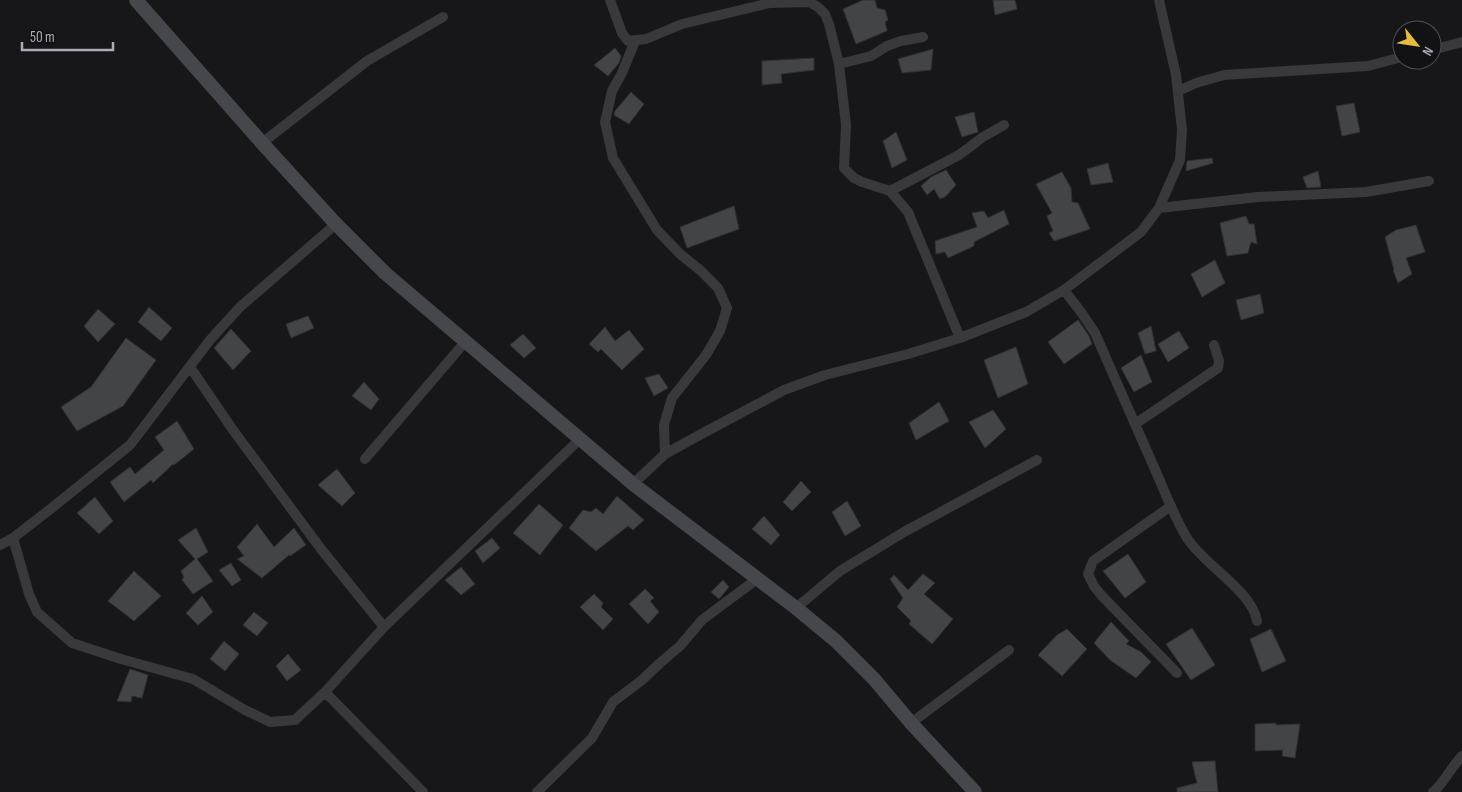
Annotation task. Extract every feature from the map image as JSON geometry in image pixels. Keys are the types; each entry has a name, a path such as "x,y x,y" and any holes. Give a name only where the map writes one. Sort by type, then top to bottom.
{"main road":[{"path":"136,0 262,143 336,224 385,273 633,484 796,608 859,663 974,792"}],"street":[{"path":"610,0 622,33 628,41 646,39 682,24 770,3 809,2 818,7 825,14 829,24 838,64 846,125 844,168 854,178 875,188 890,191 908,212 960,338"},
{"path":"633,484 666,454 784,390 826,375 908,354 960,338 1026,312 1064,290 1141,232 1159,208 1180,160 1182,130 1176,75 1160,1"},
{"path":"262,143 367,61 443,17"},
{"path":"838,64 871,56 887,46 901,41 923,37"},
{"path":"635,41 612,92 605,122 613,158 657,230 680,254 718,288 727,308 720,331 672,398 664,425 666,454"},
{"path":"1442,47 1462,42"},
{"path":"1178,91 1196,83 1224,75 1368,66 1392,60"},
{"path":"890,191 959,155 983,137 1004,125"},
{"path":"1159,208 1258,197 1366,192 1429,181"},
{"path":"0,545 13,538 130,445 210,340 240,306 336,224"},
{"path":"1064,290 1094,333 1171,506 1188,539 1244,596 1256,614 1257,622"},
{"path":"365,460 465,342"},
{"path":"1135,424 1218,368 1219,361 1214,345"},
{"path":"190,367 233,430 321,549 384,627"},
{"path":"13,538 29,594 37,612 72,643 193,679 245,710 270,722 295,720 325,692 384,627 580,440"},
{"path":"796,608 840,571 904,532 1037,460"},
{"path":"1171,506 1093,561 1088,574 1102,596 1178,673"},
{"path":"537,792 592,738 613,702 642,680 680,646 702,620 757,579"},
{"path":"911,723 1008,650"},
{"path":"325,692 423,792"},
{"path":"1433,792 1442,784 1454,764 1462,756"}],"building":[{"path":"863,0 875,0 877,8 885,10 888,20 885,22 887,31 856,44 843,9"},
{"path":"993,0 1015,0 1017,9 995,15"},
{"path":"615,48 621,56 619,63 608,76 594,65"},
{"path":"933,49 931,70 902,73 898,59"},
{"path":"814,58 814,70 781,74 782,83 762,85 762,61"},
{"path":"631,92 644,104 629,124 614,115 615,111"},
{"path":"1354,103 1360,132 1342,136 1336,106"},
{"path":"974,112 978,132 962,137 955,117"},
{"path":"896,132 907,160 892,168 883,141"},
{"path":"1212,158 1213,163 1186,171 1187,161"},
{"path":"1108,163 1113,182 1091,185 1087,169"},
{"path":"946,170 956,185 945,197 940,199 934,189 927,195 921,186 931,177"},
{"path":"1318,171 1321,187 1307,188 1303,177"},
{"path":"1062,172 1071,188 1072,202 1078,203 1090,229 1054,241 1049,233 1053,231 1047,216 1052,213 1036,184"},
{"path":"734,206 739,229 687,248 680,227"},
{"path":"1004,210 1009,224 974,242 974,246 948,258 945,252 936,254 935,241 977,227 972,213 984,211 988,218"},
{"path":"1246,216 1249,224 1254,224 1257,244 1251,242 1248,253 1227,256 1220,223"},
{"path":"1416,225 1425,252 1406,258 1412,274 1398,283 1385,237 1396,230"},
{"path":"1215,260 1225,283 1202,297 1191,274"},
{"path":"1260,294 1264,313 1241,320 1236,300"},
{"path":"149,307 172,328 161,341 138,322"},
{"path":"98,309 115,324 98,342 84,326"},
{"path":"308,316 314,328 291,338 286,324"},
{"path":"1078,320 1092,344 1064,364 1048,342"},
{"path":"1151,326 1156,351 1145,354 1138,333"},
{"path":"605,327 615,341 629,330 644,349 622,370 601,349 598,352 589,344"},
{"path":"231,329 251,351 233,370 214,348"},
{"path":"1179,331 1189,348 1168,362 1158,344"},
{"path":"523,334 536,348 524,358 510,345"},
{"path":"126,338 156,360 123,406 77,431 61,407 91,387"},
{"path":"1016,347 1028,384 998,398 984,360"},
{"path":"1141,355 1152,382 1134,392 1121,368"},
{"path":"659,374 668,388 654,396 645,378"},
{"path":"364,382 379,399 371,410 352,396"},
{"path":"939,402 949,421 916,440 909,423"},
{"path":"993,410 1006,429 985,448 969,422"},
{"path":"177,421 194,449 173,464 153,483 151,480 124,502 110,482 130,467 135,474 164,450 155,437"},
{"path":"337,469 355,493 342,506 318,485"},
{"path":"801,481 811,492 792,511 783,502"},
{"path":"617,496 644,520 633,530 628,526 596,551 569,528 583,510 591,512 596,508 603,514"},
{"path":"95,497 113,521 99,534 77,513"},
{"path":"847,501 861,526 845,536 832,512"},
{"path":"539,504 563,525 540,555 513,533"},
{"path":"764,516 780,535 771,545 752,529"},
{"path":"257,524 274,547 294,528 306,545 289,555 262,578 237,559 244,556 237,547"},
{"path":"196,528 208,552 197,559 213,581 193,594 182,580 184,577 181,571 195,559 178,540"},
{"path":"492,538 500,548 483,563 475,551"},
{"path":"1128,554 1146,582 1125,598 1103,571"},
{"path":"231,563 241,580 232,586 219,570"},
{"path":"461,567 475,584 461,595 445,580"},
{"path":"134,571 161,596 134,621 108,601"},
{"path":"923,574 935,583 924,594 953,619 932,644 909,624 911,621 897,607 903,598 890,579 894,575 908,590"},
{"path":"723,580 729,587 719,599 711,592"},
{"path":"645,589 654,598 650,601 659,612 648,624 629,604"},
{"path":"594,594 603,603 601,607 613,619 603,630 580,607"},
{"path":"202,596 213,612 198,625 186,613"},
{"path":"254,612 268,623 257,636 243,625"},
{"path":"1111,622 1129,641 1126,644 1141,652 1151,662 1136,678 1110,660 1094,643"},
{"path":"1192,628 1215,665 1191,680 1166,644"},
{"path":"1067,629 1087,649 1062,676 1038,655 1057,635"},
{"path":"1271,629 1286,661 1262,672 1250,639"},
{"path":"224,641 239,654 225,671 210,659"},
{"path":"288,654 301,670 287,681 276,666"},
{"path":"130,669 148,675 142,698 132,696 131,702 117,701"},
{"path":"1276,723 1276,725 1300,724 1295,758 1282,756 1283,750 1255,751 1255,724"},
{"path":"1215,761 1218,792 1177,792 1177,788 1197,783 1192,762"}]}
